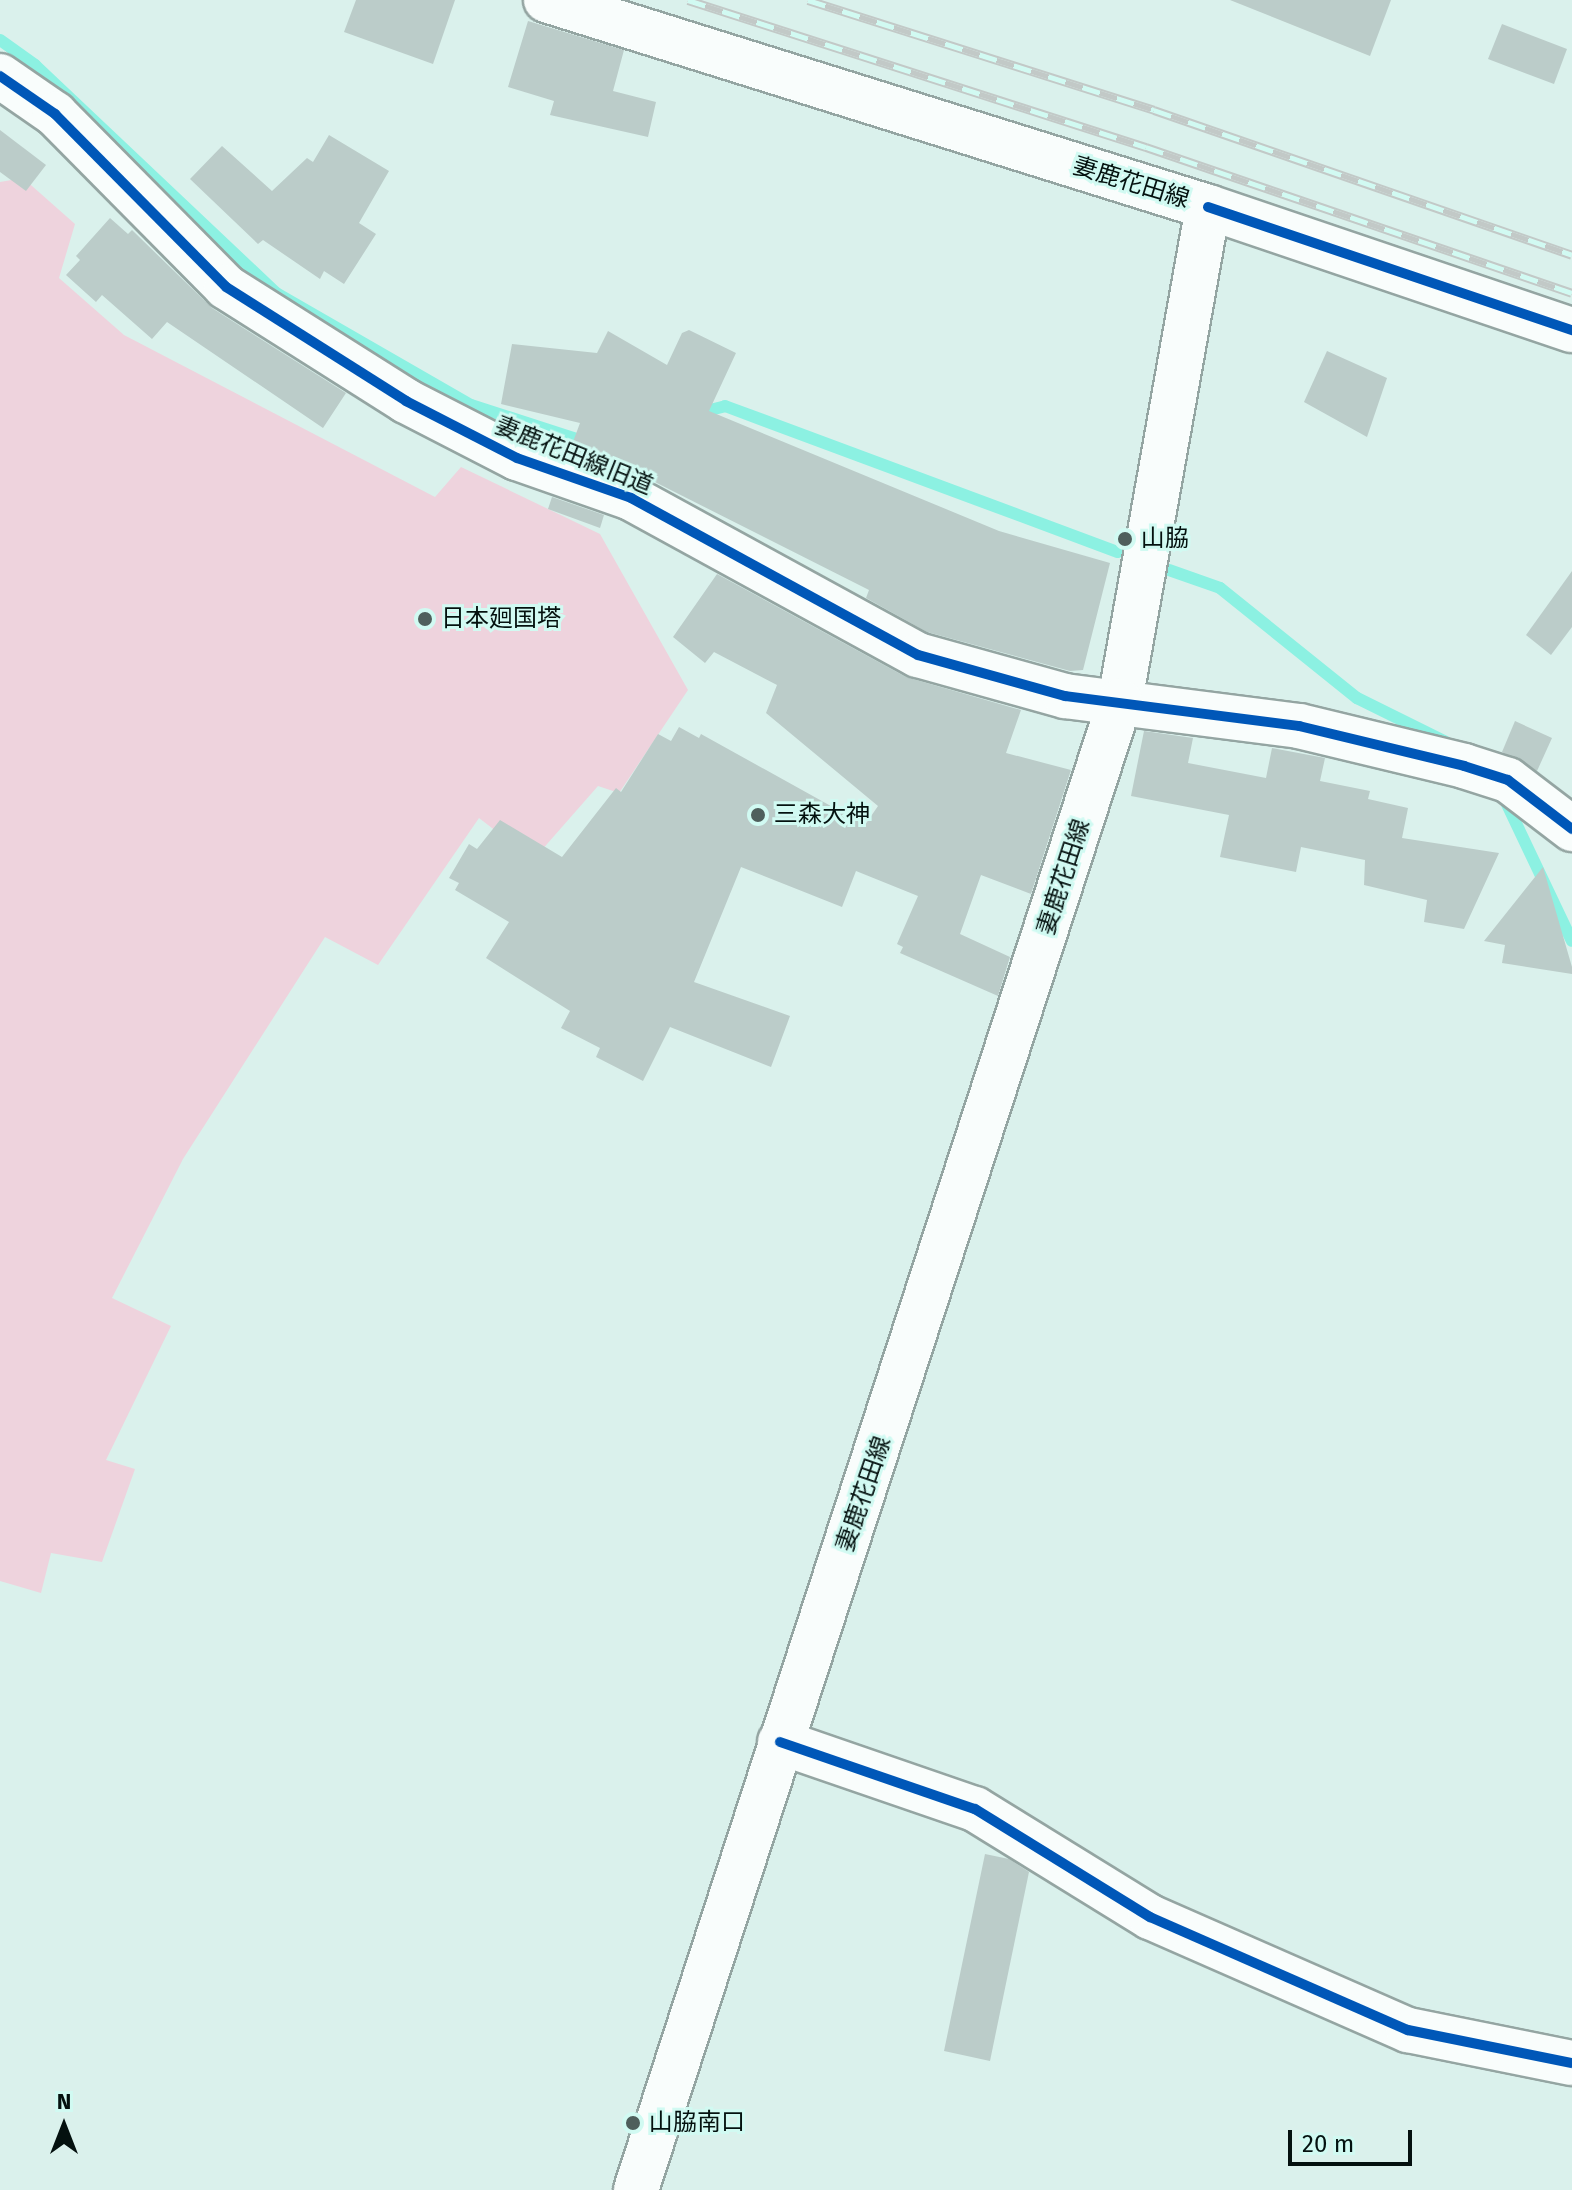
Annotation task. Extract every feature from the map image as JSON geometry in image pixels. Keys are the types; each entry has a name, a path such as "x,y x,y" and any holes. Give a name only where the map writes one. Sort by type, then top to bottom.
{"street":[{"name":"妻鹿花田線","path":"546,0 1208,207 1120,701 636,2190"},
{"name":"妻鹿花田線旧道","path":"0,76 55,114 226,287 406,401 517,458 631,498 918,655 1065,696 1299,726 1464,766 1508,780 1572,829"},
{"path":"1208,207 1572,330"},
{"path":"780,1742 975,1809 1150,1917 1408,2030 1572,2063"}],"shaded area":[{"path":"23,178 75,224 59,278 124,335 435,497 461,467 600,534 688,690 619,793 598,786 533,860 479,818 378,965 325,937 183,1159 112,1298 171,1326 106,1460 135,1469 102,1562 51,1553 41,1593 0,1581 0,182"}],"building":[{"path":"356,0 455,0 433,64 344,32"},
{"path":"1230,0 1391,0 1370,56"},
{"path":"528,21 624,50 613,91 656,102 648,137 550,115 554,101 508,87"},
{"path":"1502,24 1567,49 1554,84 1488,59"},
{"path":"0,130 46,165 26,191 0,172"},
{"path":"329,135 389,171 359,223 376,234 344,284 324,271 320,279 263,240 258,244 190,179 222,146 272,191 307,158 313,162"},
{"path":"110,218 128,234 132,230 212,308 346,393 323,428 167,322 152,339 102,295 96,302 66,275 80,260 76,256"},
{"path":"689,330 736,353 709,411 999,531 1110,563 1083,670 1070,671 927,632 866,598 869,590 643,476 570,450 580,423 501,404 512,344 597,353 608,331 667,365 682,333"},
{"path":"1327,351 1387,378 1367,437 1304,402"},
{"path":"552,497 604,515 600,528 548,509"},
{"path":"1572,571 1572,627 1551,655 1526,635"},
{"path":"717,574 906,677 1021,710 1006,753 1071,770 1031,894 981,875 960,934 1010,957 998,996 900,953 903,947 897,944 918,896 856,871 842,907 741,867 694,982 790,1016 771,1067 670,1027 643,1081 596,1057 600,1048 561,1028 570,1011 486,958 509,922 455,890 459,883 449,878 469,844 477,849 500,820 562,857 616,788 621,792 658,734 671,741 679,727 699,738 701,734 865,825 878,806 766,713 777,685 714,652 705,663 673,637"},
{"path":"1515,721 1552,738 1537,771 1502,752"},
{"path":"1144,731 1193,738 1188,763 1266,778 1272,748 1325,758 1320,781 1370,791 1368,799 1408,808 1402,838 1499,853 1464,929 1424,922 1427,900 1364,885 1365,860 1301,847 1296,872 1220,857 1229,815 1131,796"},
{"path":"1543,867 1572,974 1502,963 1505,945 1484,941"},
{"path":"985,1854 1009,1859 1029,1872 990,2061 944,2051"}],"waterway":[{"path":"0,40 35,65 276,293 471,405 580,440 590,438"},
{"path":"694,414 725,406 1118,552"},
{"path":"1169,570 1220,588 1357,698 1446,742"},
{"path":"1504,798 1572,941"}],"railway":[{"path":"688,0 1146,147 1572,293"},
{"path":"808,0 1154,110 1572,255"}],"cycle path":[{"path":"0,76 55,114 226,287 406,401 517,458 631,498 918,655 1065,696 1299,726 1464,766 1508,780 1572,829"},
{"path":"1208,207 1572,330"},
{"path":"780,1742 975,1809 1150,1917 1408,2030 1572,2063"}],"place":[{"name":"山脇","path":"1125,539"},
{"name":"日本廻国塔","path":"425,619"},
{"name":"三森大神","path":"758,815"},
{"name":"山脇南口","path":"633,2123"}]}
